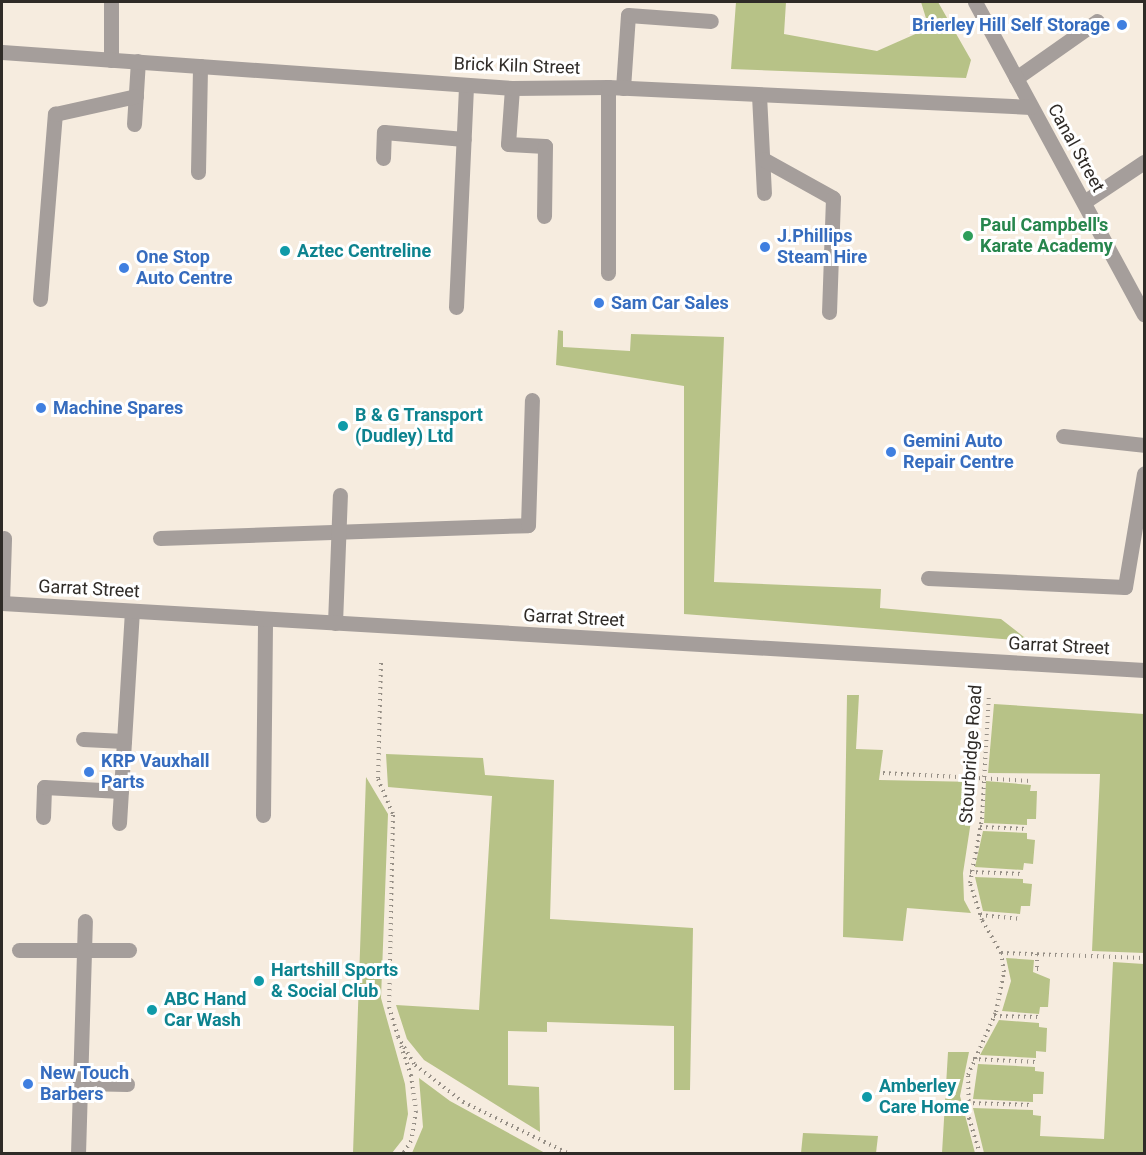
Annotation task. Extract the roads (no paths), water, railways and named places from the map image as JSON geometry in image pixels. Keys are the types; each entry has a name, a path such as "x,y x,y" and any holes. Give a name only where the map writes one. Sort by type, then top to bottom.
{"street":[{"path":"111,2 111,60"},
{"name":"Canal Street","path":"975,2 1144,314"},
{"path":"608,273 615,88 628,15 711,21"},
{"path":"1016,78 1097,21"},
{"name":"Brick Kiln Street","path":"2,52 512,88 615,88 1031,107"},
{"path":"134,124 138,61"},
{"path":"198,172 200,66"},
{"path":"456,307 466,85"},
{"path":"512,88 508,144 545,146 544,216"},
{"path":"759,95 764,194"},
{"path":"40,299 54,114 136,96"},
{"path":"383,158 384,132 464,139"},
{"path":"763,159 833,198 829,312"},
{"path":"1084,202 1144,162"},
{"path":"160,538 528,525 532,400"},
{"path":"1063,436 1144,445"},
{"path":"928,578 1125,587 1144,474"},
{"path":"335,623 340,495"},
{"path":"2,603 4,538"},
{"name":"Garrat Street","path":"2,603 991,663 1144,670"},
{"path":"119,823 132,611"},
{"path":"263,815 265,619"},
{"path":"83,739 124,741"},
{"path":"43,817 44,787 121,791"},
{"path":"78,1154 85,921"},
{"path":"19,950 129,950"},
{"path":"80,1083 127,1084"}],"place":[{"name":"Brierley Hill Self Storage","path":"1122,25"},
{"name":"Paul Campbell's Karate Academy","path":"968,236"},
{"name":"J.Phillips Steam Hire","path":"765,247"},
{"name":"Aztec Centreline","path":"285,251"},
{"name":"One Stop Auto Centre","path":"124,268"},
{"name":"Sam Car Sales","path":"599,303"},
{"name":"Machine Spares","path":"41,408"},
{"name":"B & G Transport (Dudley) Ltd","path":"343,426"},
{"name":"Gemini Auto Repair Centre","path":"891,452"},
{"name":"KRP Vauxhall Parts","path":"89,772"},
{"name":"Hartshill Sports & Social Club","path":"259,981"},
{"name":"ABC Hand Car Wash","path":"152,1010"},
{"name":"New Touch Barbers","path":"28,1084"},
{"name":"Amberley Care Home","path":"867,1097"}]}
